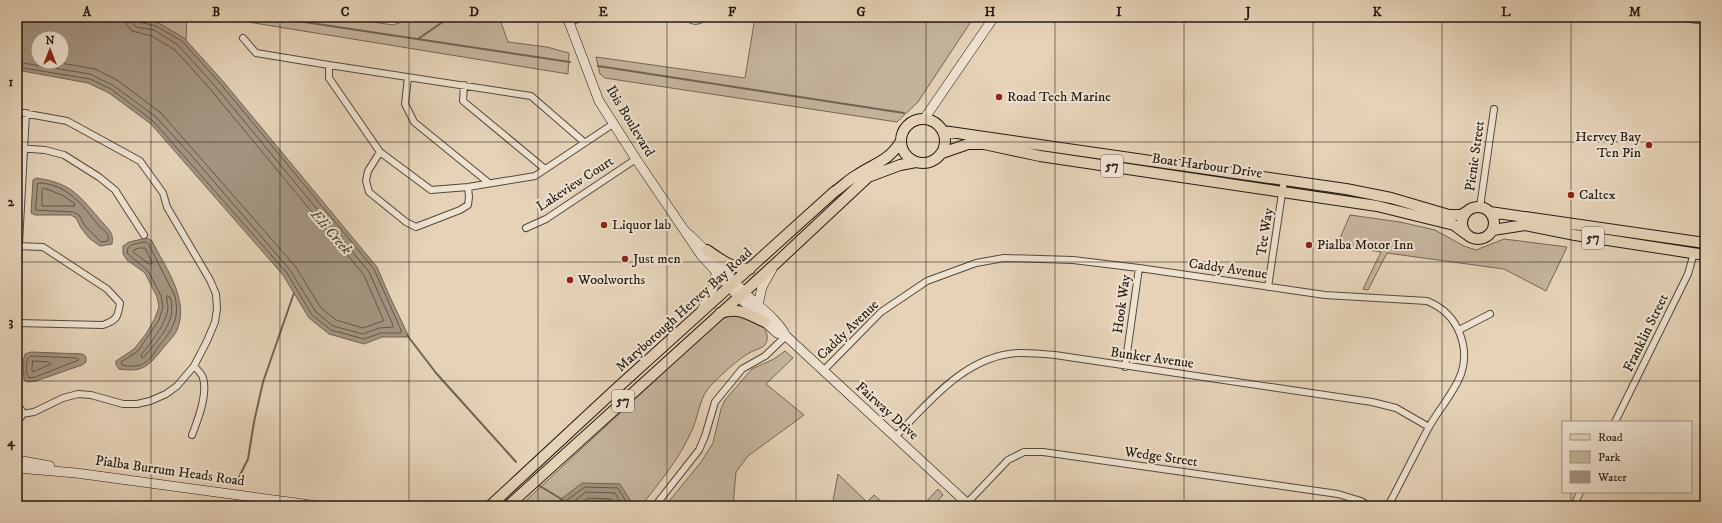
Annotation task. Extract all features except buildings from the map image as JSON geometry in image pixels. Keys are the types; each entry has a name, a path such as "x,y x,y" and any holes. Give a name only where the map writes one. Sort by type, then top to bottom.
{"main road":[{"name":"57","path":"901,141 904,130 912,122 924,119 933,122 943,131"},
{"path":"942,153 945,141 943,131"},
{"name":"Boat Harbour Drive","path":"943,131 1284,180 1391,198 1449,215 1461,215 1466,212"},
{"path":"901,141 904,153 916,162"},
{"name":"Maryborough Hervey Bay Road","path":"490,506 616,389 850,179 894,152 901,141"},
{"name":"Boat Harbour Drive","path":"942,153 968,144 984,144 1040,156 1376,206 1420,216 1454,226 1466,234"},
{"name":"57","path":"916,162 925,163 936,159 942,153"},
{"name":"Maryborough Hervey Bay Road","path":"508,506 719,313 773,266 868,176 900,165 916,162"},
{"name":"57","path":"1466,212 1473,208 1480,207 1490,212 1705,243"},
{"path":"1466,212 1462,223 1466,234"},
{"path":"1490,212 1495,222 1493,230"},
{"name":"57","path":"1466,234 1475,239 1482,239 1489,236 1493,230 1525,225 1575,235 1705,255"},
{"path":"1656,236 1686,246 1694,253 1705,249"},
{"path":"707,250 724,262 735,267 750,269"},
{"path":"719,313 739,310 765,322"}],"street":[{"path":"569,19 582,17"},
{"path":"685,17 694,21 699,21 704,17"},
{"path":"924,119 994,17"},
{"path":"1676,17 1705,21"},
{"name":"Ibis Boulevard","path":"569,19 599,101 613,124 701,255 716,272 733,285"},
{"path":"243,38 256,53 531,96 584,142"},
{"path":"329,65 329,78 380,152 431,190 468,187 535,176 613,124"},
{"path":"408,77 405,104 414,122 489,183"},
{"path":"464,85 463,101 546,169"},
{"name":"Picnic Street","path":"1480,207 1494,109"},
{"path":"17,112 67,121 140,161 164,193 167,207 199,260 216,294 217,309 215,322 194,366 177,386 166,394 150,401 123,404 91,395 78,394 63,398 34,412 22,414"},
{"path":"17,282 26,113"},
{"path":"17,148 45,150 64,155 99,177 115,190 144,235"},
{"path":"380,152 368,171 366,181 369,192 406,222 416,227 460,210 468,205 468,187"},
{"name":"Lakeview Court","path":"526,228 546,219 636,159"},
{"name":"Tee Way","path":"1268,287 1284,180"},
{"name":"Ibis Boulevard","path":"684,230 707,250 733,285"},
{"path":"17,323 103,325 114,321 119,314 120,303 107,288 43,247 18,246"},
{"name":"Franklin Street","path":"1615,421 1688,274 1694,253"},
{"name":"Caddy Avenue","path":"823,371 881,312 927,281 976,263 1004,258 1073,260 1325,295 1427,301 1441,308 1451,317 1459,330 1464,345 1465,364 1460,378 1429,427 1388,506"},
{"path":"758,305 762,287 773,266"},
{"name":"Hook Way","path":"1125,367 1139,268"},
{"path":"700,314 716,284 716,272"},
{"name":"Fairway Drive","path":"733,285 765,322 777,332 786,336 969,505"},
{"name":"Fairway Drive","path":"741,294 758,305 782,328 786,336"},
{"path":"1459,330 1490,314"},
{"path":"655,506 699,450 705,436 715,402 742,369 766,356 786,336"},
{"name":"Bunker Avenue","path":"896,437 937,393 962,372 993,358 1020,353 1055,355 1125,367 1372,402 1396,408 1429,427"},
{"path":"192,435 200,413 204,384 203,377 194,366"},
{"path":"17,405 22,408 22,414 17,420"},
{"name":"Wedge Street","path":"969,505 1008,460 1024,452 1043,452 1338,494 1361,501 1370,506"},
{"path":"17,460 76,473"},
{"name":"Pialba Burrum Heads Road","path":"17,468 76,473 318,506"},
{"path":"1574,506 1580,493"}],"green space":[{"path":"124,17 187,17 186,40 157,22"},
{"path":"217,17 341,17 393,25 416,17 499,17 508,42 547,47 569,53 568,74"},
{"path":"755,17 974,17 918,102 897,122 605,78 600,74 596,57 745,78"},
{"path":"1350,215 1400,222 1435,230 1464,246 1476,250 1504,239 1567,247 1546,291 1504,269 1387,253 1368,290 1363,289 1381,252 1337,245"},
{"path":"731,315 743,317 760,324 767,334 766,343 763,347 751,352 734,364 707,390 702,399 692,430 682,450 669,470 641,506 520,506 719,321"},
{"path":"785,351 793,358 766,384 804,415 748,456 736,472 733,506 665,506 701,462 713,443 721,409 725,400 752,369 774,359"},
{"path":"838,474 867,502 874,495 887,506 832,506"},
{"path":"938,489 943,495 933,506 922,506"}],"water":[{"path":"17,17 129,17 157,22 184,38 222,80 377,267 409,337 382,337 364,344 329,334 309,318 283,275 151,124 109,93 88,83 17,70"},
{"path":"36,178 59,183 75,193 112,234 112,244 100,246 89,238 81,228 76,218 71,215 35,215 31,213 33,180"},
{"path":"147,238 152,241 174,284 180,307 180,319 174,335 151,362 143,368 133,370 119,369 116,365 116,361 134,349 146,334 159,307 157,297 145,273 127,260 123,254 123,246 129,242"},
{"path":"31,352 83,354 86,357 86,362 82,365 36,381 28,382 24,380 23,362 25,354"},
{"path":"582,483 620,484 632,503 630,506 552,506"}],"waterway":[{"path":"271,17 570,62"},
{"path":"418,39 444,21 445,17"},
{"path":"598,66 904,113"},
{"path":"236,483 248,459 263,382 294,293"},
{"name":"Eli Creek","path":"407,335 436,373 516,462"},
{"name":"Eli Creek","path":"538,485 563,500"}],"place":[{"name":"Road Tech Marine","path":"999,97"},
{"name":"Hervey Bay Ten Pin","path":"1649,145"},
{"name":"Caltex","path":"1571,195"},
{"name":"Liquor lab","path":"604,225"},
{"name":"Pialba Motor Inn","path":"1309,245"},
{"name":"Just men","path":"625,259"},
{"name":"Woolworths","path":"570,280"}]}
